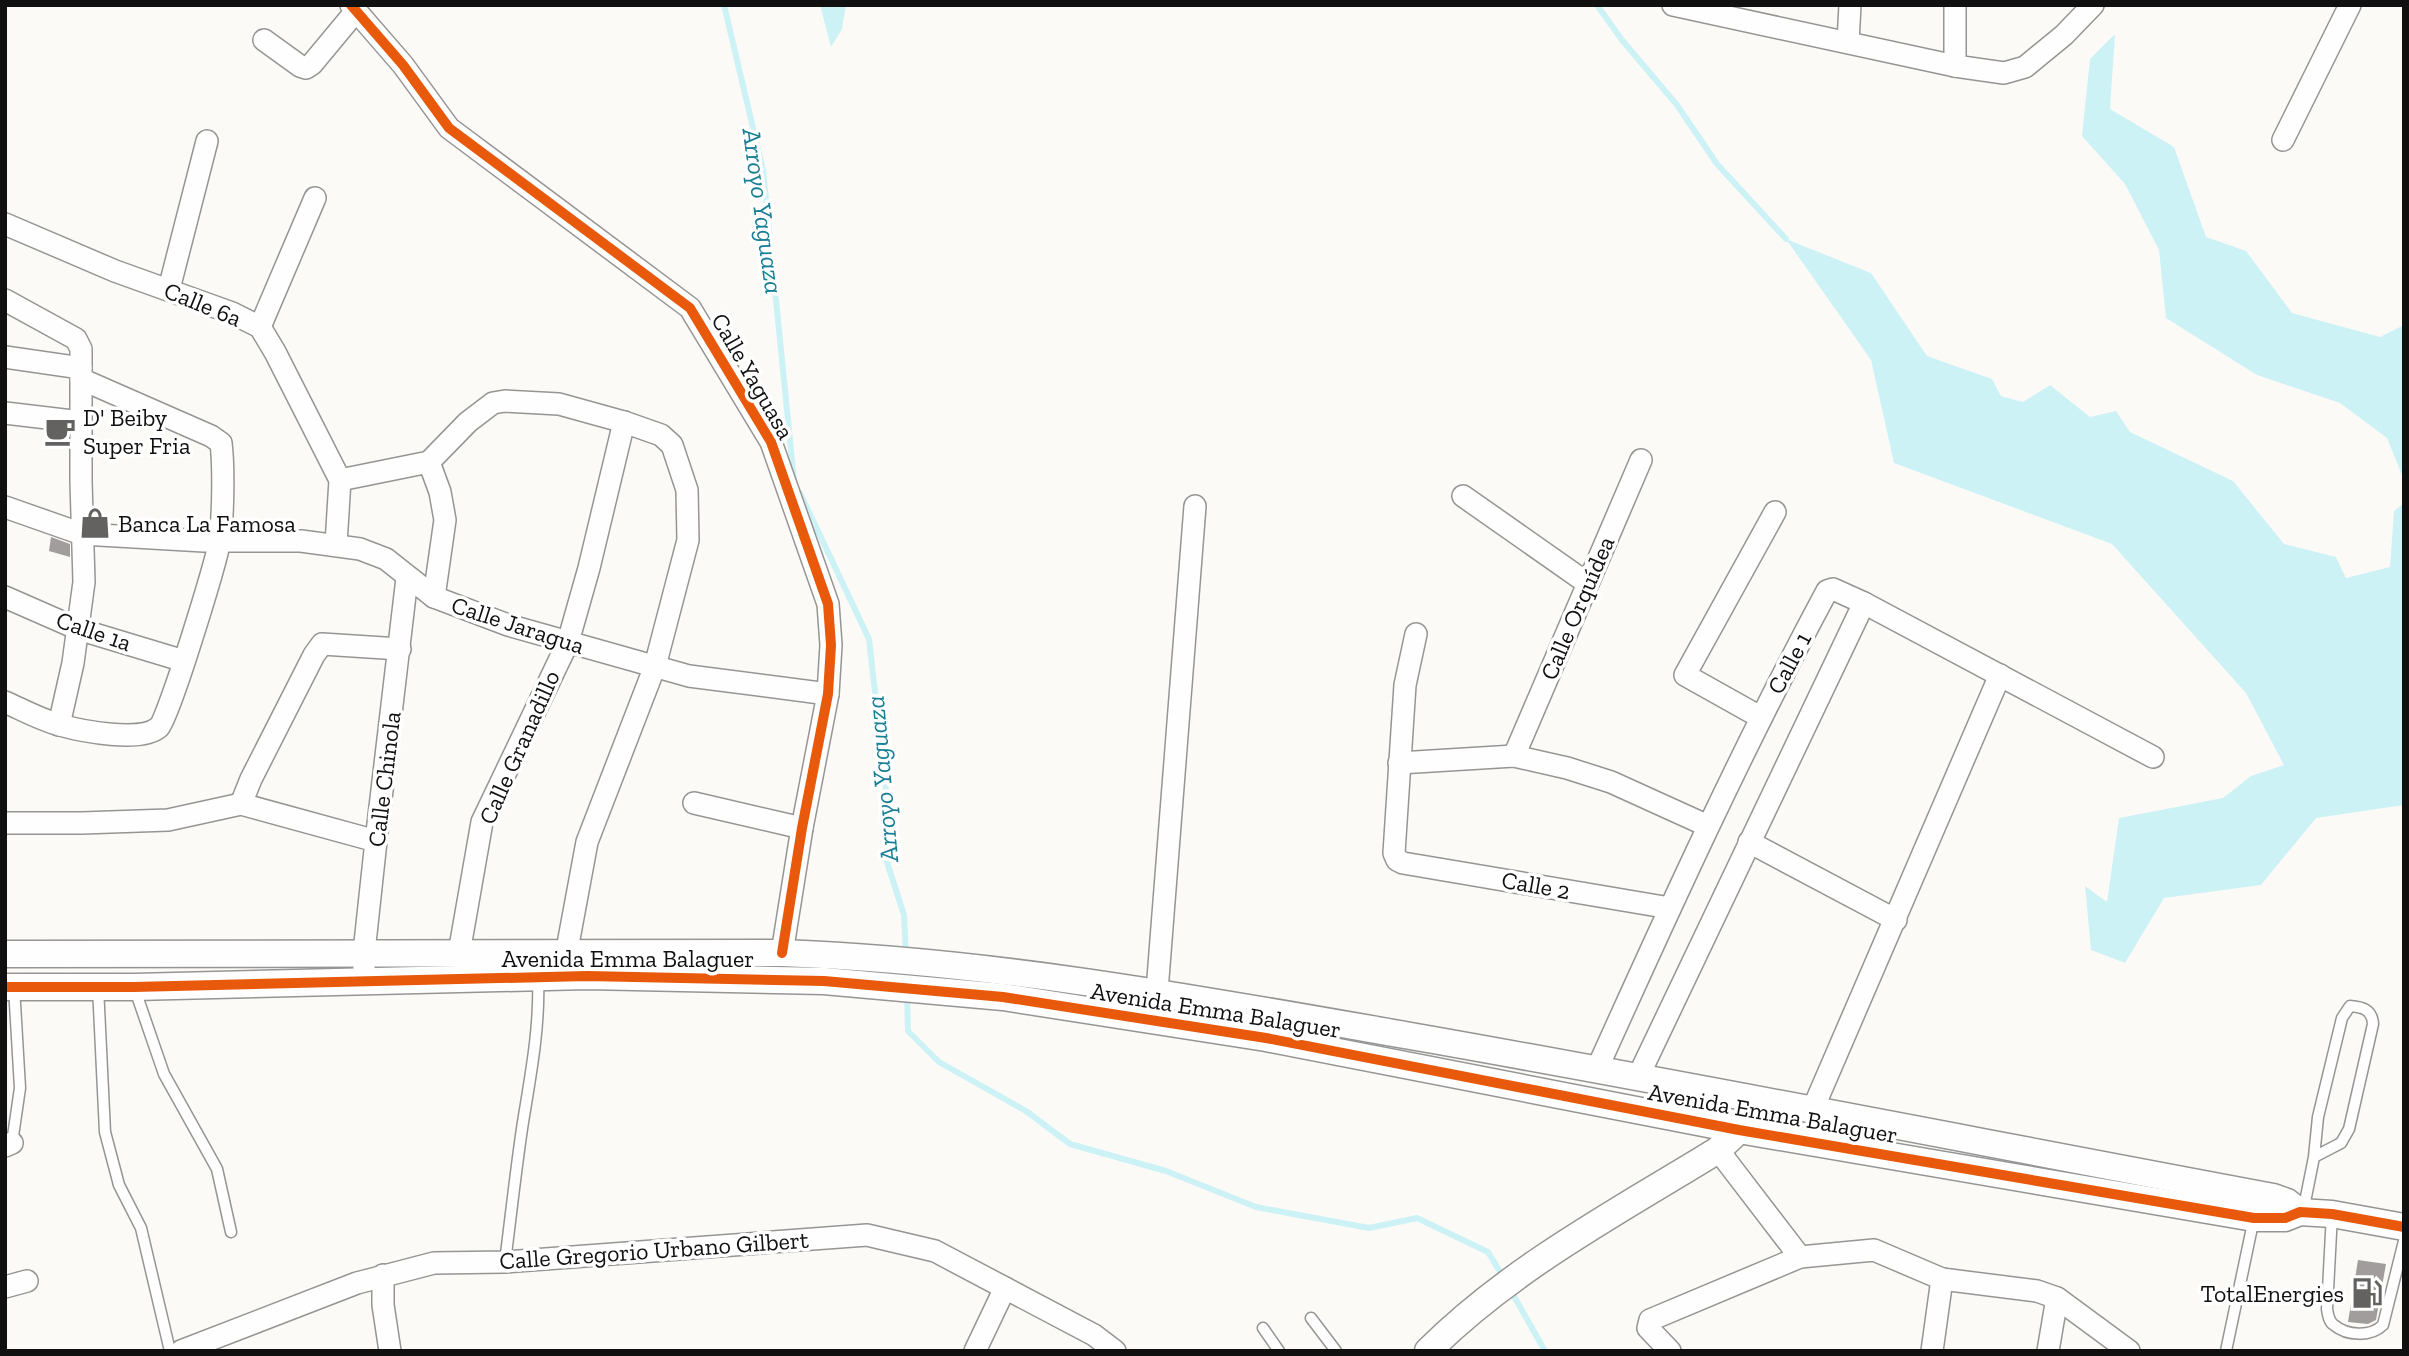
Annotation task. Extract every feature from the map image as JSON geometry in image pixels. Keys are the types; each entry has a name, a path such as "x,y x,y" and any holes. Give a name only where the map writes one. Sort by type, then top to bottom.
{"street":[{"path":"1673,5 1955,66 2004,73 2025,67 2064,35 2093,5"},
{"path":"1849,42 1850,5"},
{"path":"1955,5 1955,66"},
{"path":"2283,140 2350,5"},
{"path":"264,40 306,68 313,64 353,8"},
{"name":"Calle Yaguasa","path":"353,8 403,65 451,130 690,308 771,442 828,604 831,645 828,694 802,828 782,953"},
{"path":"169,289 207,141"},
{"path":"260,327 315,198"},
{"name":"Calle 6a","path":"5,224 115,271 232,313 260,327 340,480"},
{"path":"5,300 76,339 81,365 84,582 74,663 59,725"},
{"path":"5,357 81,365 221,443 220,540 184,661 159,727 146,733 119,735 59,725 5,702"},
{"path":"336,544 340,480 429,462 468,422 493,403 505,401 559,404 661,435 672,445 687,489 688,540 655,666 587,842 566,955"},
{"path":"5,413 81,422"},
{"name":"Calle Granadillo","path":"459,953 482,822 568,642 624,422"},
{"name":"Calle Orquídea","path":"1514,757 1641,460"},
{"path":"429,462 440,492 445,520 434,597"},
{"path":"1463,496 1587,583"},
{"path":"1157,991 1195,506"},
{"name":"Calle Jaragua","path":"5,507 82,534 301,541 360,549 386,559 434,597 508,625 689,676 828,694"},
{"path":"1760,717 1685,675 1775,512"},
{"name":"Calle Chinola","path":"364,981 364,952 407,578"},
{"name":"Calle 1","path":"1597,1069 1760,717 1827,591 1833,589 1864,603 2153,757"},
{"name":"Calle 1a","path":"5,597 79,629 184,661"},
{"path":"1637,1077 1864,603"},
{"path":"1416,635 1405,685 1399,763 1514,757 1567,768 1611,782 1708,826"},
{"path":"241,804 301,680 322,644 400,649"},
{"path":"1812,1111 2000,675"},
{"name":"Calle 2","path":"1399,763 1394,853 1397,860 1670,908"},
{"path":"694,803 802,828"},
{"path":"5,823 168,820 241,804 376,841"},
{"path":"1749,842 1896,920"},
{"name":"Avenida Emma Balaguer","path":"5,954 828,954 1005,984 1739,1130 2254,1218 2285,1218 2302,1212 2332,1214 2404,1227"},
{"name":"Avenida Emma Balaguer","path":"10,987 134,987 538,977 1005,984 1157,991 1597,1069 2273,1197 2302,1212"},
{"path":"1266,1038 1270,1011"},
{"path":"1427,1351 1455,1324 1545,1258 1718,1150 1739,1130 1758,1101"},
{"path":"1718,1150 1800,1257"},
{"name":"Calle Gregorio Urbano Gilbert","path":"181,1351 357,1283 434,1263 505,1262 867,1235 935,1251 1094,1335 1115,1351"},
{"path":"1670,1351 1648,1328 1650,1320 1800,1257 1874,1250 1942,1279 2037,1292 2057,1298 2129,1351"},
{"path":"383,1275 383,1306 390,1351"},
{"path":"1932,1351 1942,1279"},
{"path":"5,1287 27,1281"},
{"path":"975,1351 1005,1288"},
{"path":"2049,1351 2057,1298"}],"lane":[{"path":"505,1262 523,1121 532,1076 539,1007 538,977"},
{"path":"9,1144 20,1088 10,987"},
{"path":"98,987 105,1132 119,1185 141,1228 170,1351"},
{"path":"134,987 163,1074 217,1169 231,1232"},
{"path":"2302,1212 2314,1157 2318,1117 2342,1018 2350,1006 2364,1008 2369,1011 2373,1024 2349,1129 2341,1143 2314,1157"},
{"path":"2332,1214 2327,1310 2330,1322 2336,1327 2360,1335 2377,1331 2383,1325 2404,1241"},
{"path":"2226,1351 2254,1218"},
{"path":"1311,1318 1336,1351"},
{"path":"1263,1328 1279,1351"}],"water":[{"path":"820,5 846,5 842,29 831,47"},
{"path":"2115,34 2110,109 2174,147 2206,237 2246,251 2292,313 2380,337 2404,325 2404,480 2387,438 2340,403 2257,375 2166,318 2159,250 2125,184 2082,136 2090,59"},
{"path":"1786,239 1871,273 1927,356 1992,379 2001,396 2023,402 2050,385 2090,417 2116,411 2130,432 2233,481 2284,544 2336,557 2346,578 2390,567 2394,511 2404,503 2404,805 2316,818 2261,885 2164,898 2125,963 2091,950 2085,886 2107,902 2119,818 2223,798 2251,776 2284,765 2246,693 2112,544 1894,463 1871,360"}],"building":[{"path":"51,537 70,544 70,557 49,551"},
{"name":"TotalEnergies","path":"2358,1260 2386,1264 2376,1320 2368,1324 2348,1322"}],"waterway":[{"name":"Arroyo Yaguaza","path":"724,5 763,170 794,480"},
{"path":"1597,5 1622,40 1677,105 1717,164 1786,239"},
{"name":"Arroyo Yaguaza","path":"800,493 869,639 888,807 887,862 904,915 906,956"},
{"name":"Arroyo Yaguaza","path":"907,995 908,1031 939,1062 1026,1111 1070,1144 1166,1171 1256,1207 1369,1228 1417,1218 1488,1252 1505,1280"},
{"name":"Arroyo Yaguaza","path":"1510,1289 1545,1351"}],"cycle path":[{"path":"351,5 403,65 449,128 690,308 771,442 828,604 831,645 828,694 802,828 782,953"},
{"path":"5,987 134,987 587,976 824,981 1003,997 1266,1038 1739,1130 2254,1218 2285,1218 2300,1212 2332,1214 2404,1227"}],"place":[{"name":"D' Beiby Super Fria","path":"60,431"},
{"name":"Banca La Famosa","path":"95,523"},
{"name":"TotalEnergies","path":"2367,1293"}]}
